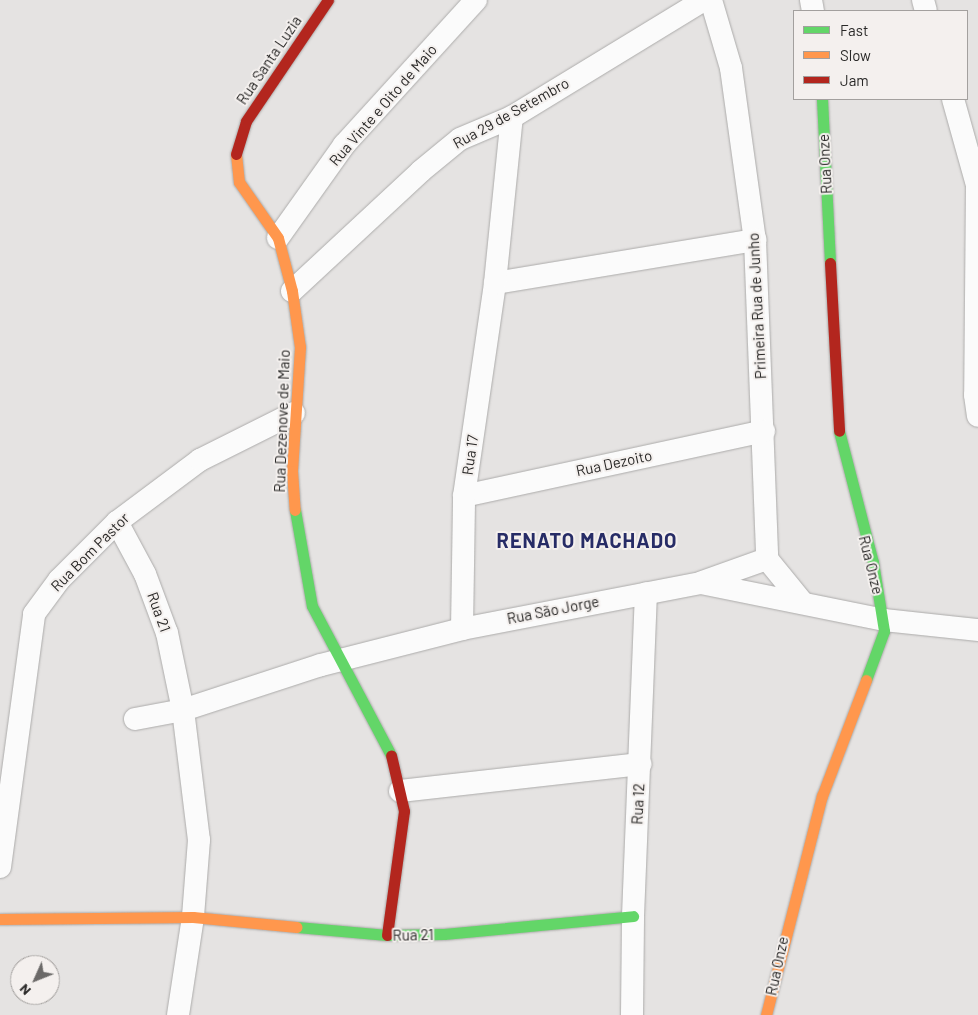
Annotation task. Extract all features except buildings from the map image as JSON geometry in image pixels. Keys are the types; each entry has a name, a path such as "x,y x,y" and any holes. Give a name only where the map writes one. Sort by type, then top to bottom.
{"street":[{"name":"Rua Santa Luzia","path":"238,139 271,81 328,0"},
{"name":"Rua Vinte e Oito de Maio","path":"278,238 344,145 476,0"},
{"name":"Rua 29 de Setembro","path":"292,291 440,154 460,139 512,117 704,0"},
{"name":"Primeira Rua de Junho","path":"711,0 731,68 755,240 764,431 767,559"},
{"name":"Rua Onze","path":"766,1015 822,796 882,644 884,620 873,562 838,426 822,100"},
{"path":"953,100 977,186 975,395 978,416"},
{"name":"Rua 17","path":"462,629 464,496 495,283 512,117"},
{"name":"Rua Dezenove de Maio","path":"238,139 239,182 278,238 292,291 300,347 294,413 292,472 297,535 312,606 340,661 380,729 396,767 404,811 387,935"},
{"path":"495,283 755,240"},
{"name":"Rua Bom Pastor","path":"0,867 34,614 59,580 117,522 200,460 294,413"},
{"name":"Rua Dezoito","path":"464,496 764,431"},
{"name":"Rua 21","path":"117,522 144,574 168,633 183,710 199,840 193,918 178,1015"},
{"path":"701,583 767,559 803,603"},
{"name":"Rua São Jorge","path":"135,719 183,710 340,661 462,629 701,583 884,620 978,630"},
{"name":"Rua 12","path":"632,1015 632,916 646,593"},
{"path":"400,791 640,764"},
{"name":"Rua 21","path":"0,919 193,918 387,935 444,934 632,916"}],"traffic: fast":[{"path":"822,100 830,263"},
{"path":"839,431 873,562 884,631 866,680"},
{"path":"295,510 312,606 391,755"},
{"path":"297,927 387,935 444,934 633,916"}],"traffic: slow":[{"path":"236,154 239,182 278,238 292,291 300,347 292,471 295,510"},
{"path":"766,1015 822,796 866,680"},
{"path":"0,919 193,917 297,927"}],"traffic: jam":[{"path":"236,154 246,121 328,0"},
{"path":"830,263 839,431"},
{"path":"387,935 404,811 391,755"}],"district":[{"name":"RENATO MACHADO","path":"587,540"}]}
